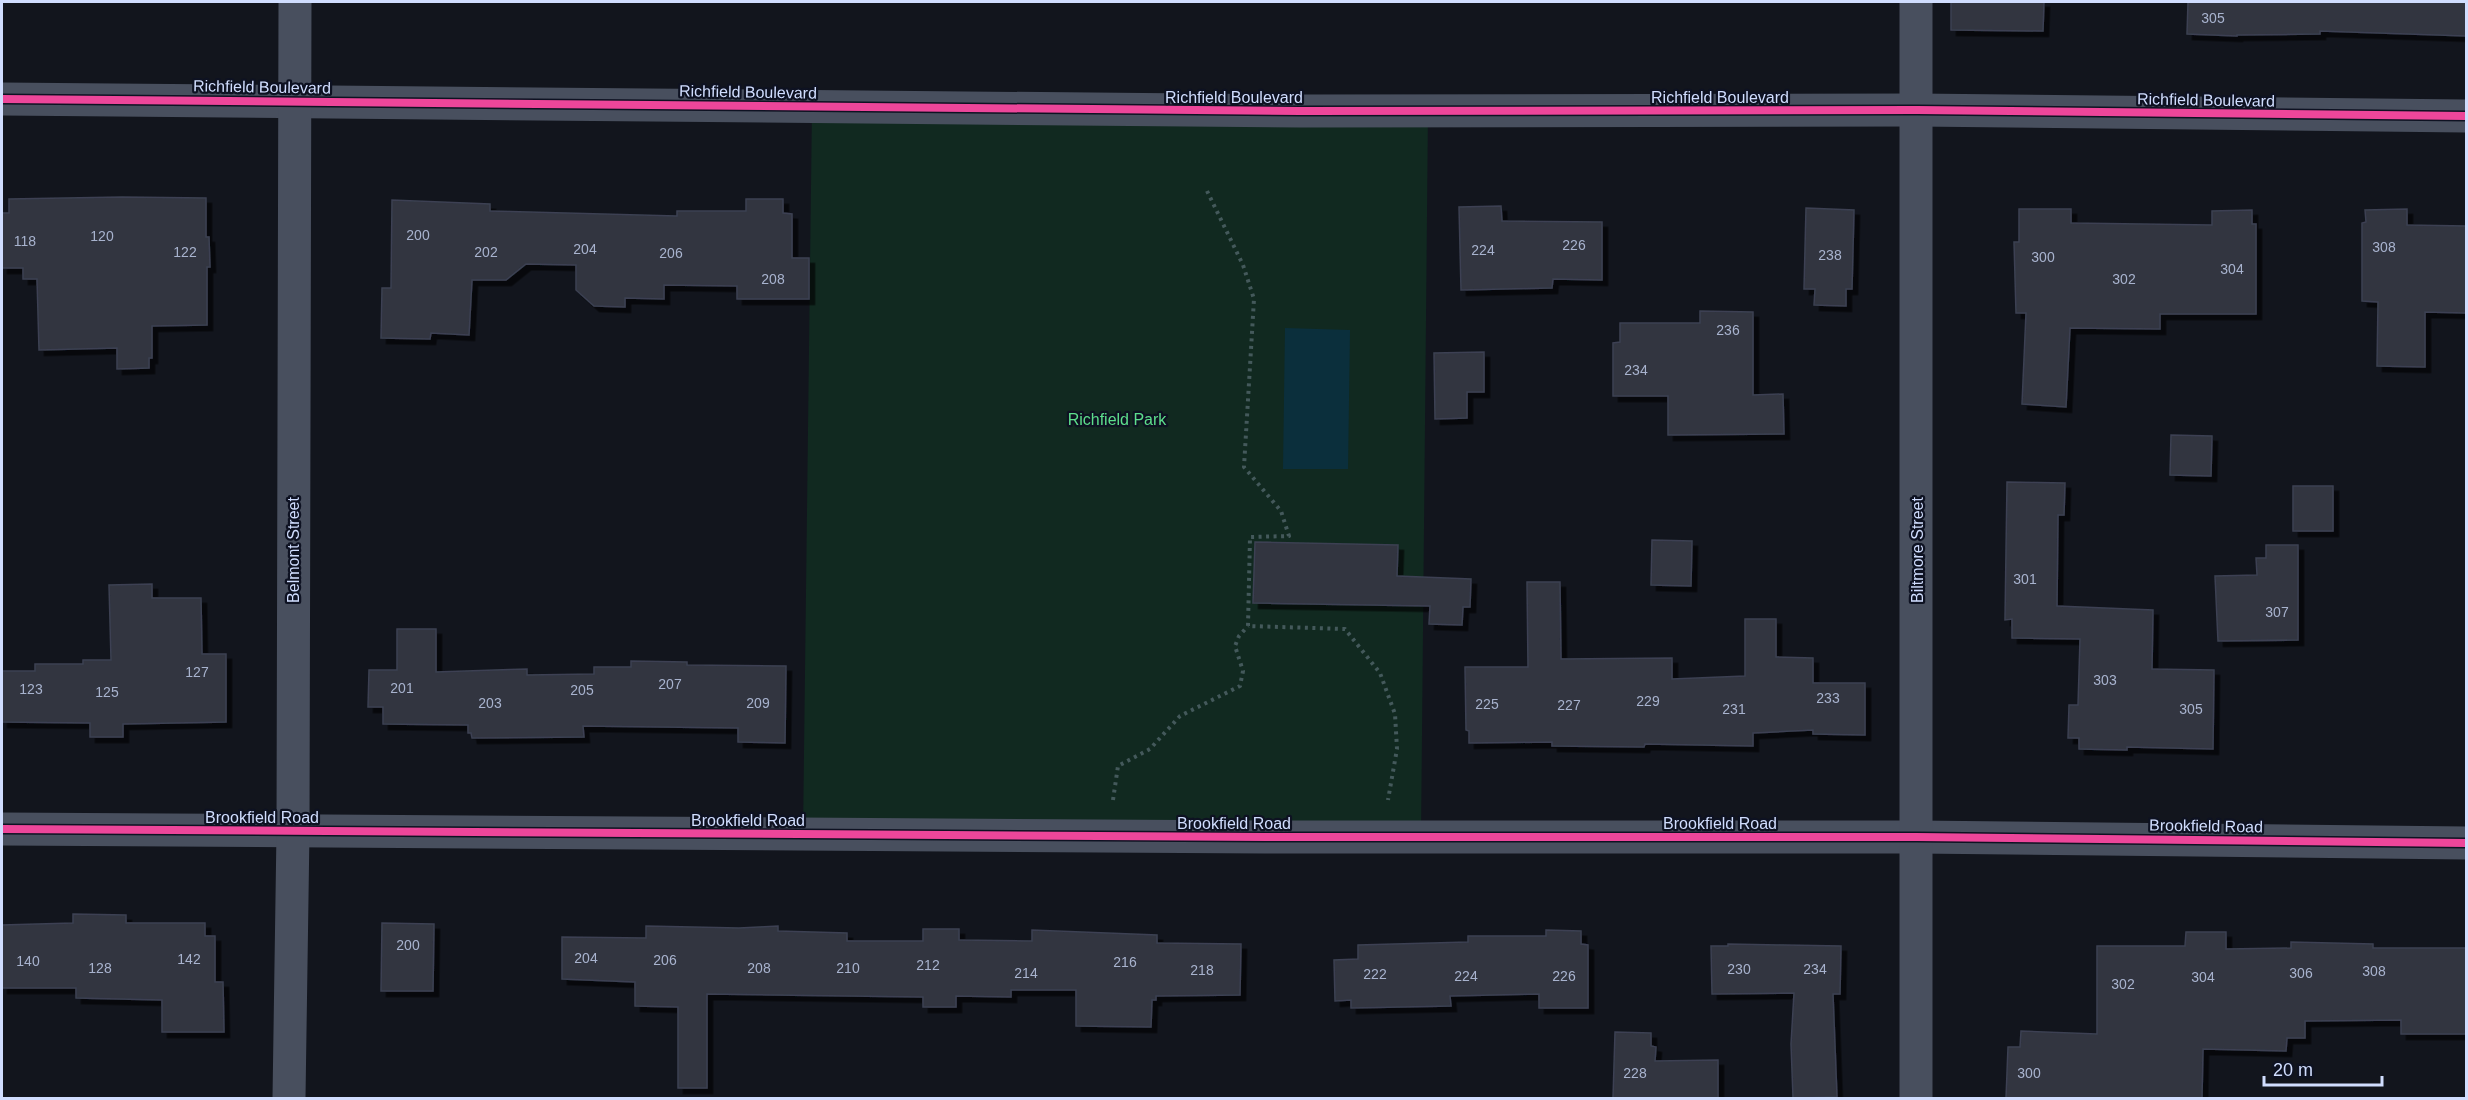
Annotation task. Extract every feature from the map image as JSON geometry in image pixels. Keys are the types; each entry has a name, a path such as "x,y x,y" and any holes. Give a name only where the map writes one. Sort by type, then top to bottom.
{"street":[{"name":"Belmont Street","path":"290,1098 295,2"},
{"name":"Biltmore Street","path":"1916,2 1916,1098"},
{"name":"Richfield Boulevard","path":"2,99 1300,111 1917,110 2466,116"},
{"name":"Brookfield Road","path":"2,830 1107,836 1917,837 2466,843"}],"path":[{"path":"1107,836 1118,766 1150,749 1180,716 1240,686 1243,671 1235,646 1239,636 1248,626 1250,537 1289,536 1281,511 1244,467 1254,299 1243,265 1207,191"},
{"path":"1248,626 1345,629 1380,673 1395,714 1397,749 1388,792 1386,837"}],"green space":[{"name":"Richfield Park","path":"812,106 1428,111 1421,837 803,834"}],"water":[{"path":"1285,328 1350,330 1348,469 1283,469"}],"building":[{"path":"1951,2 2044,2 2043,31 1951,30"},
{"path":"2188,2 2466,2 2466,36 2320,31 2320,34 2237,36 2187,34"},
{"path":"206,198 206,237 209,237 210,267 207,267 207,325 152,326 152,358 149,358 149,368 117,369 117,348 39,350 37,279 23,279 23,268 2,268 2,213 9,213 9,199"},
{"path":"746,199 783,199 783,213 792,214 792,258 809,258 809,299 737,299 737,286 664,285 664,299 625,298 625,307 594,306 576,290 576,265 526,264 506,280 472,280 469,335 431,333 430,339 381,338 382,288 391,288 392,200 490,204 490,211 677,216 677,211 746,211"},
{"path":"1501,206 1502,221 1602,222 1602,280 1553,279 1552,288 1461,290 1459,207"},
{"path":"1806,208 1854,210 1852,289 1846,289 1846,306 1814,305 1815,289 1804,289"},
{"path":"2019,209 2071,209 2071,223 2212,225 2212,211 2252,210 2252,224 2256,224 2256,314 2160,314 2160,329 2070,328 2066,407 2022,404 2026,313 2016,313 2014,242 2019,242"},
{"path":"2407,209 2407,225 2466,226 2466,313 2425,312 2425,367 2377,366 2378,302 2362,301 2362,223 2366,222 2365,210"},
{"path":"1700,311 1753,312 1753,395 1783,394 1784,434 1668,435 1668,396 1613,396 1613,343 1620,342 1620,323 1700,323"},
{"path":"1484,352 1484,392 1467,392 1467,418 1435,419 1434,353"},
{"path":"2171,435 2212,436 2211,476 2170,475"},
{"path":"2007,482 2065,483 2064,515 2058,515 2057,606 2153,610 2152,669 2214,670 2213,749 2127,747 2127,750 2079,749 2079,738 2068,738 2069,705 2078,705 2080,639 2012,638 2012,619 2005,620"},
{"path":"2293,486 2333,486 2333,531 2293,531"},
{"path":"1652,540 1692,541 1691,586 1651,585"},
{"path":"1255,542 1398,545 1397,576 1471,579 1470,607 1463,607 1462,625 1429,624 1430,606 1253,603"},
{"path":"2266,545 2298,545 2298,640 2218,641 2215,576 2257,575 2256,558 2266,558"},
{"path":"1527,582 1560,582 1561,659 1672,658 1672,679 1745,676 1745,619 1776,619 1776,657 1813,658 1813,683 1865,683 1865,735 1813,734 1813,730 1753,733 1753,746 1645,744 1644,747 1552,746 1552,742 1469,743 1469,731 1466,730 1465,667 1528,667"},
{"path":"152,584 152,598 201,598 202,654 226,654 226,722 123,724 123,737 90,737 90,723 2,722 2,671 35,671 35,664 83,664 83,660 111,660 109,585"},
{"path":"397,629 436,629 436,672 527,669 527,675 594,674 594,667 631,667 631,661 687,662 687,665 786,666 785,743 738,742 738,728 583,726 584,737 472,738 471,733 468,733 468,725 383,724 383,707 368,707 369,670 397,670"},
{"path":"73,914 126,915 126,923 205,923 205,936 215,936 215,982 223,982 224,1032 162,1032 162,1000 76,998 76,988 2,988 2,925 73,923"},
{"path":"382,923 434,924 433,991 381,991"},
{"path":"646,926 739,928 778,926 778,931 847,933 847,941 923,941 923,929 959,929 959,940 1032,941 1032,930 1157,935 1157,943 1241,944 1240,995 1156,996 1156,1000 1152,1000 1151,1027 1076,1026 1076,990 1011,990 1011,997 956,996 956,1007 923,1007 923,997 707,994 707,1088 678,1088 678,1007 635,1006 635,982 562,979 562,937 646,938"},
{"path":"1546,930 1581,931 1581,944 1588,945 1588,1008 1539,1008 1539,994 1450,996 1451,1006 1351,1008 1351,1000 1335,1001 1334,960 1358,959 1358,945 1468,942 1468,936 1546,936"},
{"path":"2186,932 2226,932 2226,949 2291,948 2291,942 2373,944 2373,948 2466,948 2466,1034 2401,1034 2401,1020 2305,1021 2305,1038 2287,1038 2286,1051 2203,1049 2202,1098 2006,1098 2008,1047 2020,1047 2021,1031 2097,1034 2097,946 2185,946"},
{"path":"1728,944 1841,946 1840,994 1833,994 1837,1097 1793,1098 1791,1044 1794,993 1712,994 1711,946 1728,946"},
{"path":"1615,1032 1651,1033 1651,1046 1656,1047 1655,1061 1718,1060 1718,1098 1613,1098"}],"cycle path":[{"path":"2,99 1300,111 1917,110 2466,116"},
{"path":"2,829 1265,837 1917,837 2466,843"}]}
